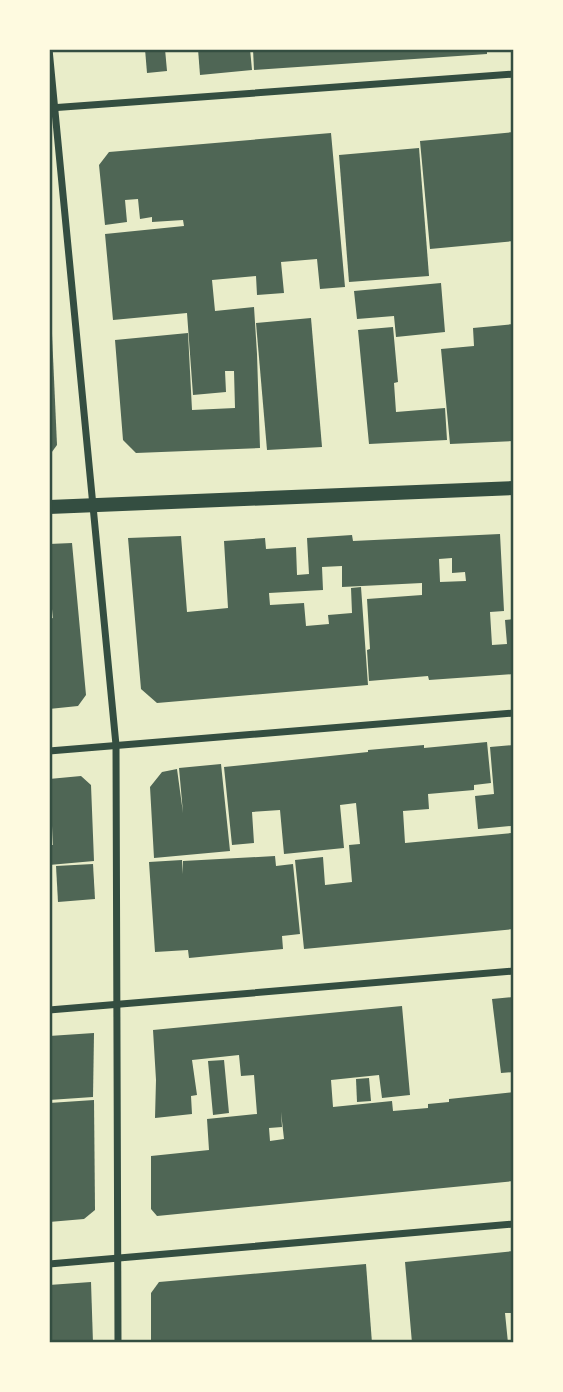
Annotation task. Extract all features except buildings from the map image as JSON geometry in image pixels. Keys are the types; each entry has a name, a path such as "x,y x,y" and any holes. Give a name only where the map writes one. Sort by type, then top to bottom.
{"main road":[{"path":"49,507 514,488"}],"street":[{"path":"49,49 51,108 94,506 116,745 118,1343"},
{"path":"51,108 514,74"},
{"path":"49,751 514,713"},
{"path":"49,1010 514,971"},
{"path":"49,1264 514,1224"}]}
